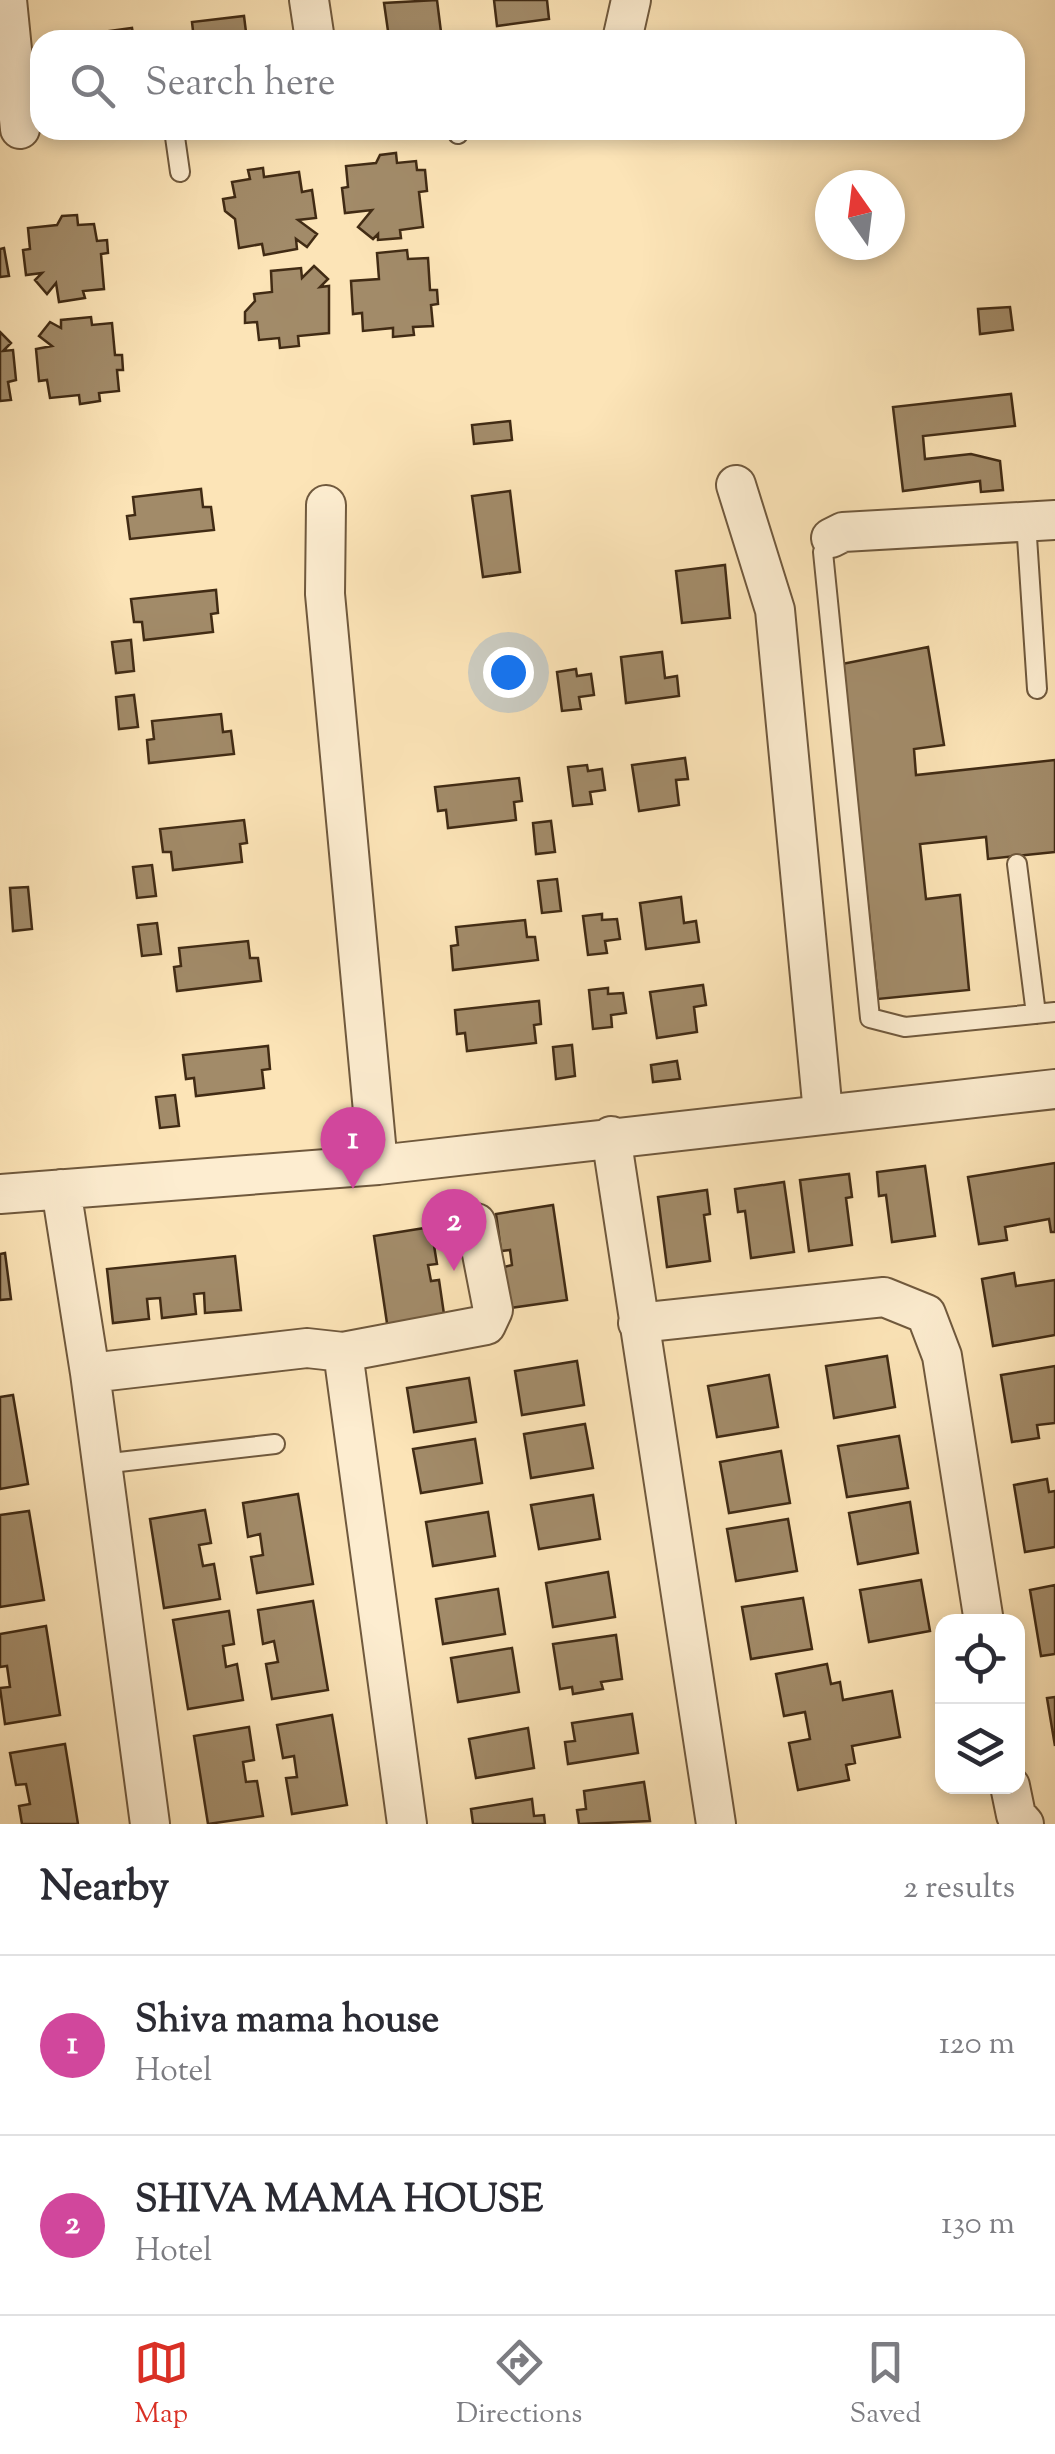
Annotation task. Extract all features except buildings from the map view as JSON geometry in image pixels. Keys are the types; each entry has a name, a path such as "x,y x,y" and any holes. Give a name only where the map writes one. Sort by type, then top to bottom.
{"street":[{"path":"8,0 20,129"},
{"path":"310,0 314,30"},
{"path":"624,30 630,0"},
{"path":"736,485 774,610 824,1114"},
{"path":"326,505 325,594 378,1165"},
{"path":"831,538 843,532 1040,521"},
{"path":"0,1194 378,1165 1055,1089"},
{"path":"611,1136 716,1824"},
{"path":"60,1189 90,1373 150,1824"},
{"path":"90,1373 307,1348 343,1352 486,1324 492,1310 476,1222"},
{"path":"638,1322 884,1296 926,1314 942,1356 983,1614"},
{"path":"343,1352 407,1824"}],"lane":[{"path":"175,140 180,172"},
{"path":"1037,688 1040,521"},
{"path":"831,538 823,552 870,1018 905,1028 1046,1013 1018,864"},
{"path":"102,1464 275,1444"}],"place":[{"name":"Shiva mama house","path":"353,1189"},
{"name":"SHIVA MAMA HOUSE","path":"454,1271"}]}
